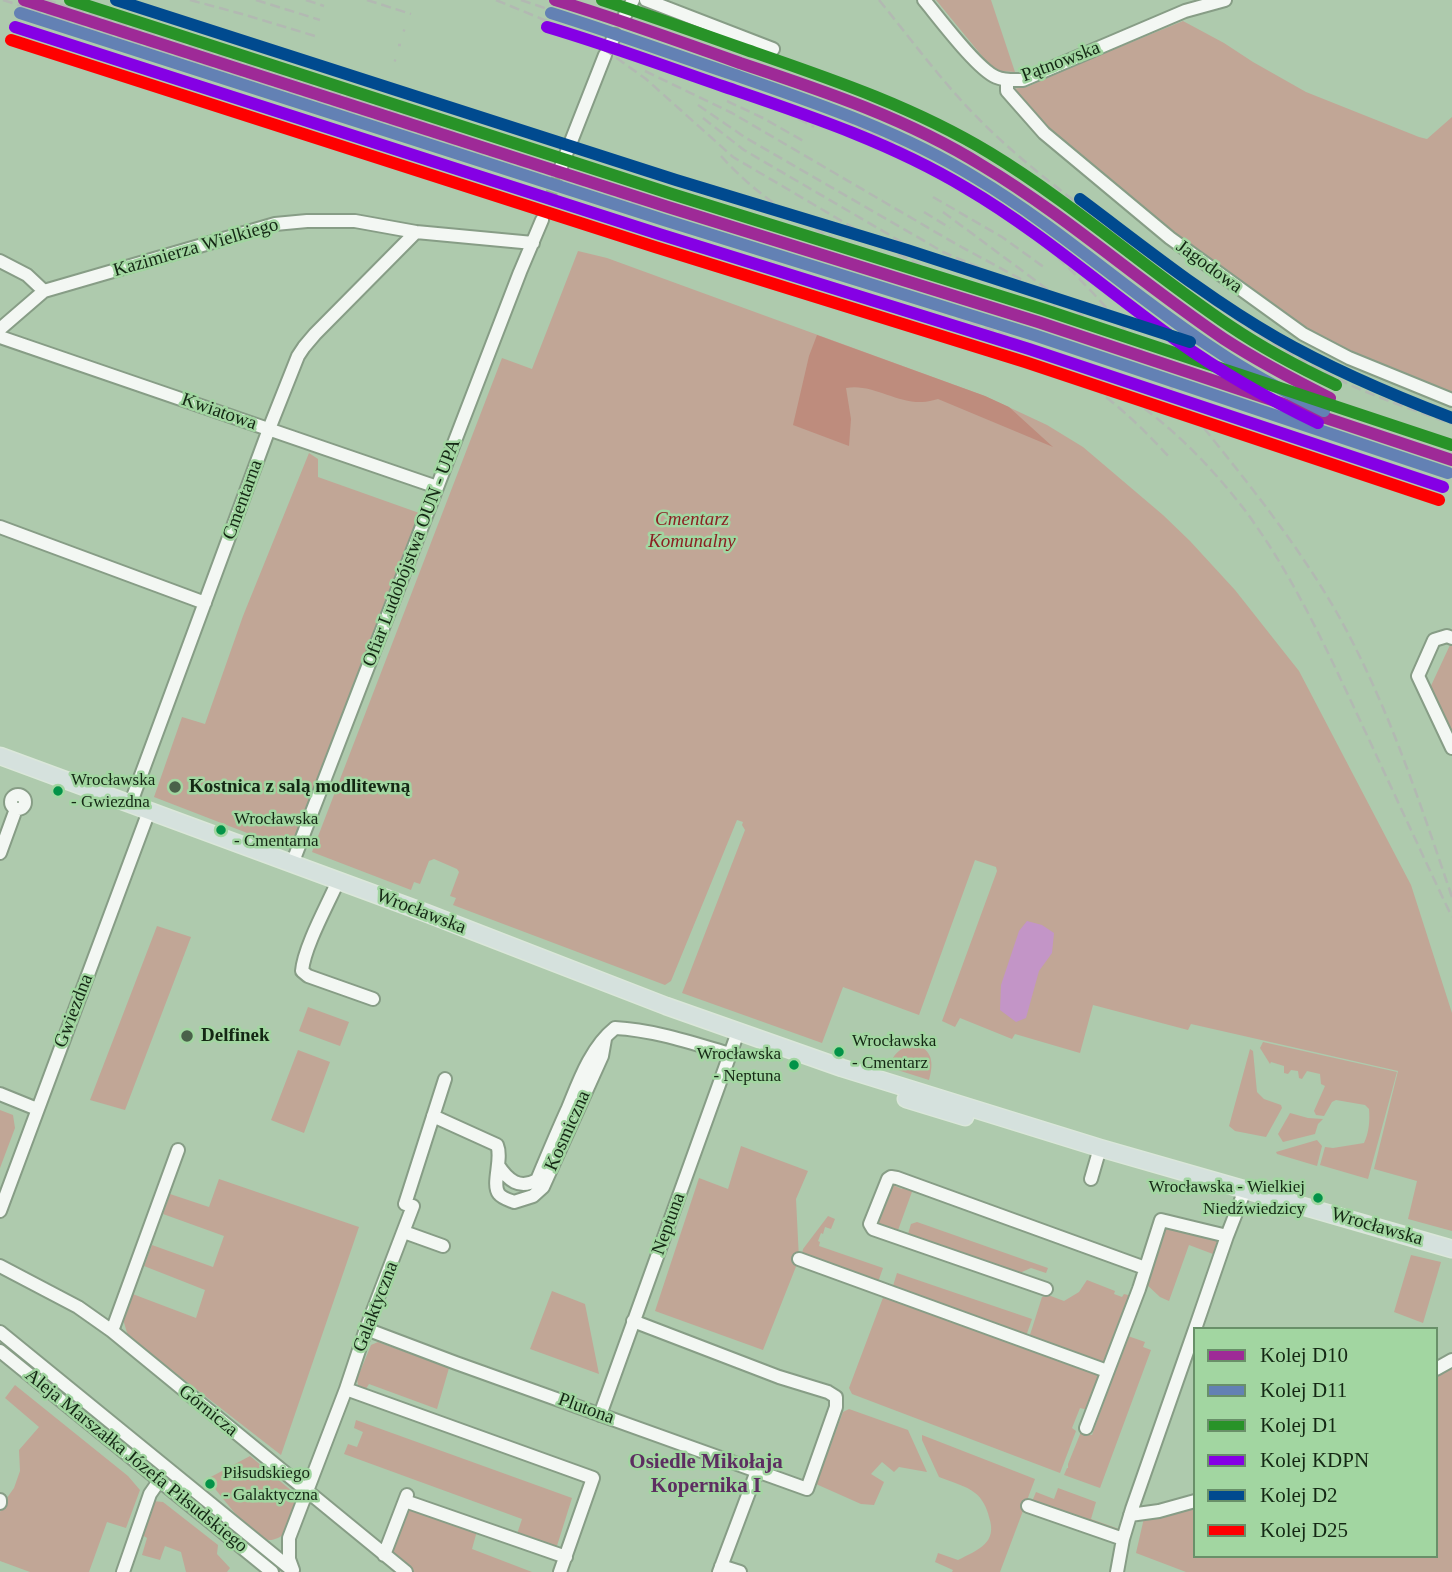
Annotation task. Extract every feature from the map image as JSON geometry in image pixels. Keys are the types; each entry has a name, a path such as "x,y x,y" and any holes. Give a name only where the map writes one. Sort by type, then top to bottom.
{"main road":[{"name":"Wrocławska","path":"0,756 738,1032 842,1068 1100,1148 1452,1249"}],"street":[{"path":"623,19 634,0"},
{"path":"646,0 773,49"},
{"name":"Pątnowska","path":"925,0 972,57 994,77 1007,81 1023,80 1182,5 1225,0"},
{"path":"561,167 605,55"},
{"name":"Jagodowa","path":"1007,81 1007,91 1044,133 1170,238 1303,334 1349,358 1452,400"},
{"path":"533,243 542,220"},
{"name":"Kazimierza Wielkiego","path":"0,329 44,291 275,224 355,221 416,232 533,243"},
{"name":"Cmentarna","path":"130,805 298,356 416,232"},
{"name":"Ofiar Ludobójstwa OUN - UPA","path":"292,864 533,243"},
{"path":"0,261 27,275 44,291"},
{"name":"Kwiatowa","path":"0,337 437,487"},
{"path":"0,527 205,603"},
{"path":"1452,638 1447,636 1434,640 1418,676 1452,748"},
{"path":"0,853 16,809"},
{"name":"Gwiezdna","path":"0,1211 149,811"},
{"path":"338,881 302,968 304,974 373,999"},
{"path":"498,1165 508,1179 529,1184 537,1180 594,1052 606,1035 615,1028 629,1028 673,1037 730,1054"},
{"name":"Neptuna","path":"600,1415 738,1032"},
{"name":"Kosmiczna","path":"433,1116 497,1145 500,1153 496,1187 499,1194 514,1202 533,1196 543,1187 602,1056 606,1035"},
{"name":"Galaktyczna","path":"294,1571 289,1559 289,1538 413,1206 405,1203 445,1079"},
{"path":"0,1094 37,1109"},
{"path":"1091,1179 1100,1148"},
{"path":"111,1331 178,1150"},
{"path":"1046,1289 873,1230 870,1224 888,1179 891,1177 1145,1268"},
{"path":"1196,1327 1245,1190"},
{"path":"1086,1428 1161,1220 1227,1236"},
{"path":"404,1232 443,1246"},
{"path":"799,1259 1107,1371"},
{"name":"Górnicza","path":"0,1266 78,1307 111,1331 406,1572"},
{"name":"Plutona","path":"366,1329 807,1489 836,1407 836,1397 633,1321"},
{"name":"Aleja Marszałka Józefa Piłsudskiego","path":"0,1332 294,1571"},
{"path":"1117,1572 1130,1515 1193,1335"},
{"name":"Aleja Marszałka Józefa Piłsudskiego","path":"0,1351 272,1572"},
{"path":"346,1390 593,1478 561,1572"},
{"path":"740,1572 720,1569 757,1471"},
{"path":"123,1572 150,1494 159,1481"},
{"path":"384,1555 406,1498 566,1557"},
{"path":"1130,1515 1193,1502"},
{"path":"1028,1506 1123,1539"},
{"path":"263,1546 278,1544 289,1538"}],"green space":[{"path":"936,0 991,0 1015,72 991,67"},
{"path":"1183,21 1306,92 1419,137 1427,139 1452,117 1452,396 1390,372 1306,331 1212,265 1056,138 1012,89 1027,87"},
{"name":"Cmentarz Komunalny","path":"578,251 607,258 985,396 1047,425 1083,447 1163,515 1235,590 1299,671 1411,885 1452,1013 1452,1231 1408,1219 1417,1181 1374,1169 1398,1071 1191,1024 1188,1030 1093,1005 1080,1053 1015,1034 1012,1039 960,1018 955,1027 942,1021 997,871 996,867 975,860 919,1015 843,987 822,1043 682,993 745,830 743,822 737,820 671,981 665,985 453,905 456,898 450,896 459,872 434,859 429,861 420,884 414,882 411,890 312,852 502,358 532,369"},
{"path":"309,453 318,459 318,477 422,514 296,840 291,838 286,848 154,797 182,717 205,724 243,616"},
{"path":"1452,645 1452,735 1429,690"},
{"path":"157,926 191,937 125,1110 90,1100"},
{"path":"308,1007 349,1022 340,1046 299,1031"},
{"path":"1263,1042 1397,1072 1368,1179 1320,1165 1325,1147 1364,1143 1369,1126 1369,1109 1365,1105 1336,1100 1324,1116 1316,1115 1314,1111 1325,1086 1321,1084 1320,1074 1307,1071 1302,1079 1299,1078 1298,1071 1284,1073 1284,1066 1271,1062 1270,1064 1260,1048"},
{"path":"918,1045 930,1055 929,1080 888,1067 899,1051"},
{"path":"1250,1049 1253,1051 1257,1092 1264,1099 1281,1105 1282,1108 1266,1137 1235,1131 1229,1126"},
{"path":"298,1050 330,1062 304,1133 271,1120"},
{"path":"0,1110 13,1115 15,1128 0,1168"},
{"path":"1290,1113 1323,1119 1315,1134 1283,1142 1278,1134"},
{"path":"1317,1140 1322,1146 1317,1166 1276,1152"},
{"path":"741,1146 808,1171 796,1199 799,1259 763,1350 655,1311 699,1178 728,1189"},
{"path":"219,1179 359,1227 281,1455 128,1336 122,1316 130,1293 196,1318 205,1290 144,1266 152,1245 213,1267 224,1236 163,1214 170,1194 209,1207"},
{"path":"896,1183 895,1186 902,1189 903,1186 913,1189 897,1233 876,1223 887,1185"},
{"path":"828,1216 835,1219 831,1229 825,1227 823,1234 821,1233 819,1246 883,1268 878,1282 802,1254"},
{"path":"917,1222 1048,1268 1046,1273 1031,1268 1015,1275 907,1237 911,1224"},
{"path":"1171,1225 1218,1239 1213,1254 1189,1245 1169,1301 1160,1297 1146,1284 1163,1233"},
{"path":"1411,1255 1441,1262 1423,1323 1394,1312"},
{"path":"897,1273 1032,1319 1025,1339 892,1289"},
{"path":"1087,1280 1115,1291 1114,1294 1122,1297 1124,1294 1132,1296 1108,1358 1100,1363 1029,1338 1042,1297 1048,1295 1064,1301 1079,1292"},
{"path":"552,1291 585,1304 599,1374 530,1349"},
{"path":"884,1295 1097,1372 1100,1380 1088,1410 1080,1408 1072,1428 1076,1431 1060,1473 852,1394 849,1388"},
{"path":"1128,1336 1145,1342 1143,1347 1151,1350 1100,1488 1064,1475 1081,1432 1092,1435"},
{"path":"378,1342 449,1368 437,1409 369,1384 366,1389 358,1385 357,1379 371,1345"},
{"path":"1452,1363 1452,1572 1186,1572 1136,1553 1144,1518 1193,1505 1193,1558 1438,1558 1438,1372"},
{"path":"15,1385 128,1476 140,1490 126,1528 107,1522 89,1572 30,1572 0,1561 0,1512 20,1471 19,1450 39,1427 5,1398"},
{"path":"849,1409 908,1430 927,1472 899,1467 894,1472 882,1462 871,1474 884,1482 874,1505 861,1504 816,1484 843,1412"},
{"path":"356,1420 572,1498 556,1549 517,1534 522,1519 344,1454 348,1444 357,1447 363,1432 354,1428"},
{"path":"922,1435 1035,1479 1000,1572 952,1572 953,1570 935,1562 938,1553 958,1560 979,1549 988,1539 991,1526 986,1507 978,1495 939,1477"},
{"path":"250,1456 293,1492 293,1519 285,1533 275,1539 264,1539 250,1529 207,1479"},
{"path":"1058,1488 1096,1502 1091,1519 1119,1529 1117,1536 1031,1504 1036,1492 1054,1499"},
{"path":"153,1501 163,1502 218,1545 217,1554 230,1568 227,1572 186,1572 181,1552 165,1546 160,1560 142,1555 147,1538 142,1535"},
{"path":"407,1506 477,1531 472,1549 532,1572 412,1572 389,1555"}],"shaded area":[{"path":"817,335 1009,407 1053,447 938,399 924,402 903,400 855,387 846,388 851,419 849,446 793,425 809,356"},
{"path":"1027,921 1042,925 1054,933 1052,953 1039,971 1026,1018 1016,1022 1000,1010 1001,985 1019,931"}],"tunnel":[{"path":"542,220 561,167"}],"railway":[{"path":"3,0 619,197 684,225 862,283 989,329 1052,355 1112,386 1163,423 1192,450 1244,509 1275,554 1327,650 1452,917"},
{"path":"46,0 458,133 499,150"},
{"path":"117,0 246,45 387,89"},
{"path":"190,0 315,36"},
{"path":"256,0 320,20"},
{"path":"306,0 324,6"},
{"path":"367,0 411,14"},
{"path":"496,0 571,31"},
{"path":"521,0 734,75 804,102 879,136 970,187 1060,259 1112,315 1215,442 1279,525 1319,583 1355,647 1387,716 1452,897"},
{"path":"879,0 949,87 990,131 1043,176 1167,270 1244,324 1324,372 1371,394 1452,424"},
{"path":"561,27 610,53"},
{"path":"604,49 646,79 733,157 896,253 937,273 994,295 1072,319"},
{"path":"616,51 739,90 814,127"},
{"path":"645,71 732,113 1026,282"},
{"path":"727,101 805,142"},
{"path":"698,105 746,138 943,252 985,270"},
{"path":"417,109 484,130"},
{"path":"703,118 744,150 905,244 987,282"},
{"path":"721,156 762,194 808,225 859,250 911,268"},
{"path":"933,197 1002,237 1045,268"},
{"path":"924,212 950,228"},
{"path":"943,212 1078,312 1098,330"},
{"path":"772,264 829,290"},
{"path":"1014,283 1055,306"},
{"path":"821,287 985,337"},
{"path":"971,340 1017,356 1052,376"},
{"path":"1069,372 1122,410 1169,457"}],"rail line":[{"name":"D10","path":"24,0 668,207 1038,322 1452,460"},
{"name":"D1","path":"70,0 672,194 1042,309 1452,445"},
{"name":"D2","path":"116,0 1190,342"},
{"name":"D10","path":"555,0 834,96 925,134 1014,186 1224,339 1330,398"},
{"name":"D1","path":"602,0 841,83 902,108 961,137 1051,194 1230,326 1282,358 1336,385"},
{"name":"D11","path":"20,13 664,220 1034,335 1448,473"},
{"name":"D11","path":"551,13 795,96 918,146 976,178 1038,219 1186,330 1230,359 1269,383 1324,411"},
{"name":"KDPN","path":"15,27 659,234 1029,349 1443,487"},
{"name":"KDPN","path":"547,27 820,120 909,157 966,188 1021,223 1193,352 1245,384 1318,423"},
{"name":"D25","path":"11,40 655,247 1025,362 1439,500"},
{"name":"D2","path":"1080,199 1152,254 1251,323 1320,361 1452,418"}],"place":[{"name":"Kostnica z salą modlitewną","path":"175,787"},
{"name":"Wrocławska - Gwiezdna","path":"58,791"},
{"name":"Wrocławska - Cmentarna","path":"221,830"},
{"name":"Delfinek","path":"187,1036"},
{"name":"Wrocławska - Cmentarz","path":"839,1052"},
{"name":"Wrocławska - Neptuna","path":"794,1065"},
{"name":"Wrocławska - Wielkiej Niedźwiedzicy","path":"1318,1198"},
{"name":"Piłsudskiego - Galaktyczna","path":"210,1484"}],"district":[{"name":"Osiedle Mikołaja Kopernika I","path":"706,1475"}]}
